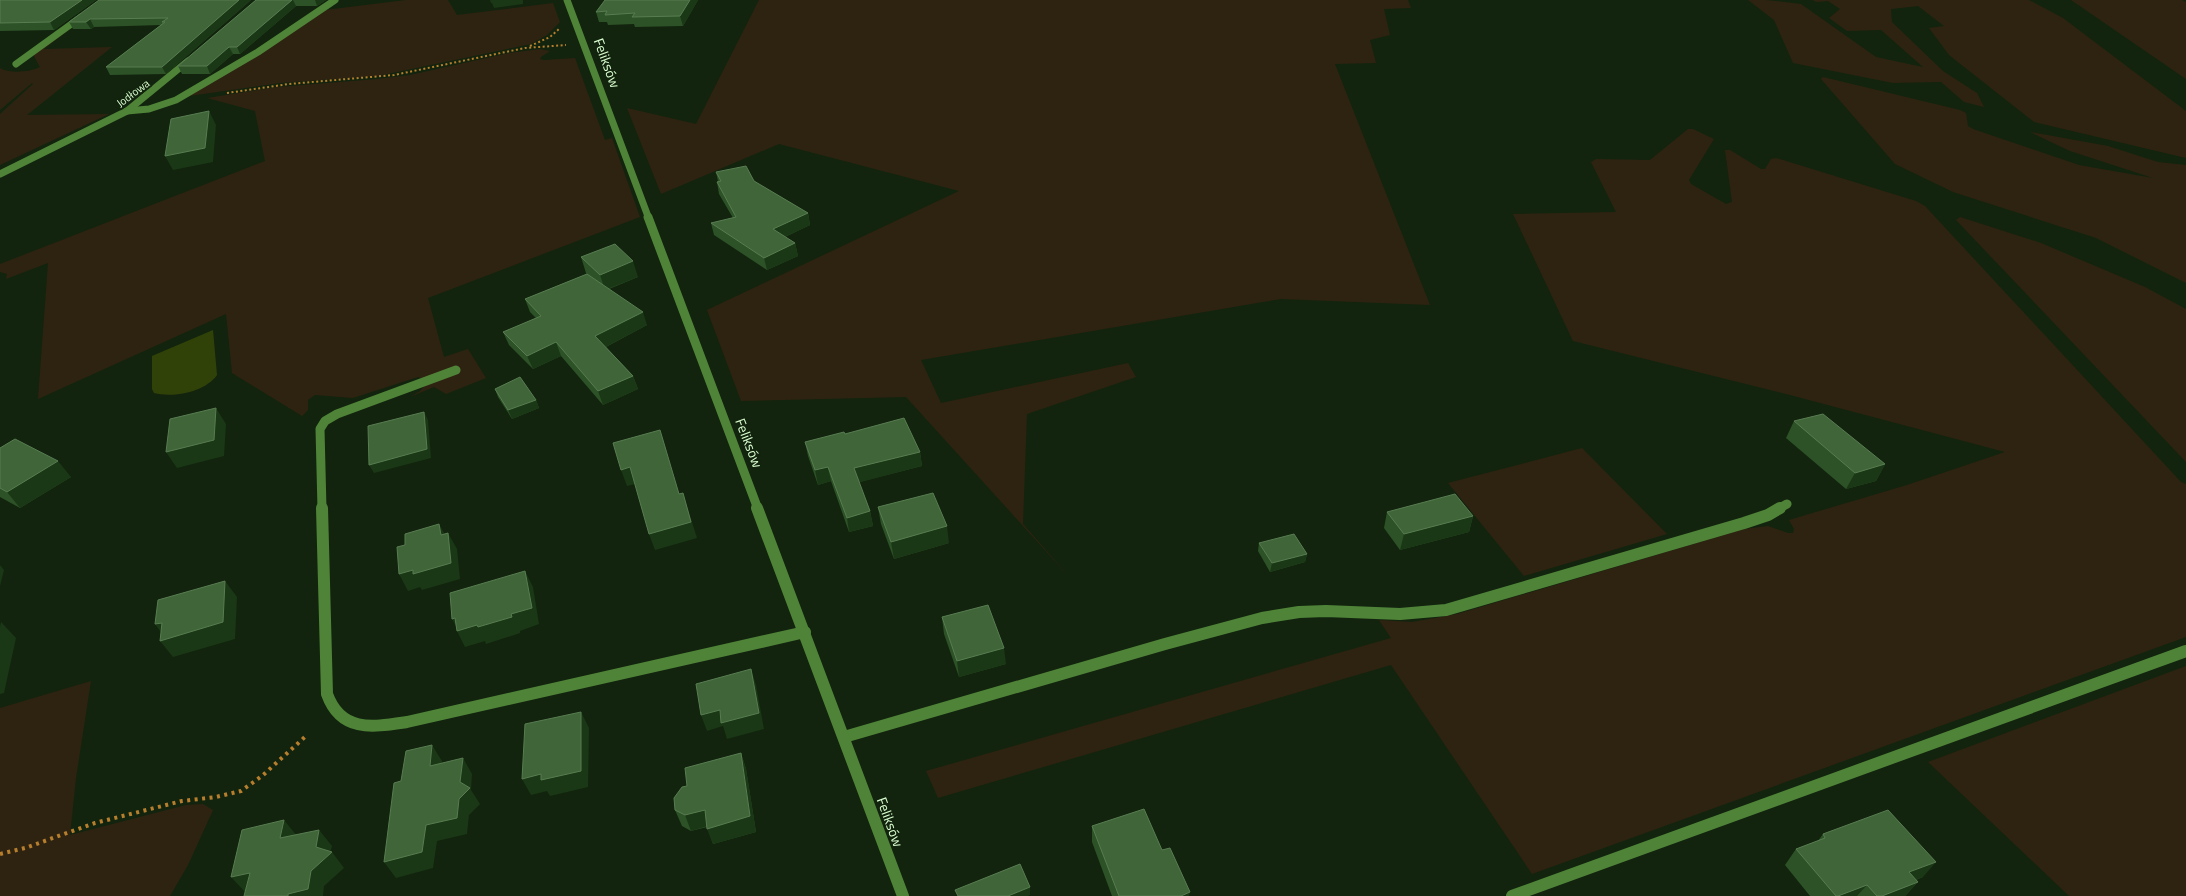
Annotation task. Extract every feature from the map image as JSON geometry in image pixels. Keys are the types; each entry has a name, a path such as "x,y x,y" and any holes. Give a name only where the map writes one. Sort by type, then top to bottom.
{"street":[{"path":"127,111 149,109 176,100 258,52 335,0"},
{"name":"Feliksów","path":"567,0 903,896"},
{"path":"16,64 88,12"},
{"name":"Jodłowa","path":"0,174 127,111 194,56"},
{"path":"456,370 337,414 325,421 320,429 327,694 330,706 338,716 351,723 368,726 407,722 805,632"},
{"path":"844,737 1165,644 1262,618 1299,612 1326,611 1400,614 1446,610 1744,523 1768,515 1787,504"},
{"path":"1512,896 2186,652"}],"path":[{"path":"525,48 550,37 565,25 576,20"},
{"path":"224,93 289,84 394,75 525,48 584,42"},
{"path":"0,854 25,848 95,823 182,801 216,797 241,791 262,776 306,736"}],"shaded area":[{"path":"406,0 448,0 457,15 553,3 560,22 547,35 531,44 378,76 280,83 189,96 325,10"},
{"path":"759,0 1408,0 1411,8 1384,9 1390,35 1370,40 1376,63 1335,64 1430,305 1281,299 921,360 941,403 1128,363 1136,377 1027,414 1023,524 1073,581 906,397 741,401 707,310 959,191 779,144 661,194 627,108 696,124"},
{"path":"1748,0 1801,4 1876,57 1923,67 1881,30 1847,31 1829,18 1840,9 1828,1 1817,2 1812,0 2029,0 2063,18 2186,111 2186,158 2034,122 1949,55 1929,28 1944,26 1918,6 1891,9 1892,22 1943,71 1977,93 1984,107 1964,102 1941,82 1893,83 1793,63 1774,20"},
{"path":"2071,0 2182,0 2186,2 2186,79"},
{"path":"70,29 44,49 112,47 27,115 109,114 0,165 0,114 33,84 0,110 0,68 20,72 40,67 34,56 35,53"},
{"path":"540,49 550,51 540,59 575,58 605,140 612,138 640,217 428,298 444,357 468,349 486,378 446,394 434,387 410,397 420,391 426,384 425,380 418,377 353,398 315,395 308,400 308,410 302,416 232,373 226,314 38,399 48,263 6,279 7,274 0,272 0,264 265,161 255,111 207,98 277,87 410,75 509,53"},
{"path":"1823,77 1960,110 1966,113 1968,126 1973,129 2079,165 2153,178 2070,151 2030,132 2108,146 2158,162 2186,165 2186,283 2096,238 1953,192 1895,164 1821,79"},
{"path":"1688,129 1693,129 1714,139 1689,180 1691,184 1726,204 1732,202 1725,150 1730,150 1761,169 1765,169 1771,159 1776,158 1916,201 1925,206 2181,482 2186,484 2186,637 1532,874 1391,665 938,798 926,771 1391,638 1379,620 1412,622 1457,614 1744,529 1768,526 1793,533 1794,529 1789,520 1907,485 2005,452 1790,395 1573,341 1513,214 1616,212 1591,162 1596,159 1650,160"},
{"path":"1960,217 2041,243 2145,287 2186,309 2186,462 1956,220"},
{"path":"213,330 217,375 212,381 205,386 180,394 154,393 152,389 152,356"},
{"path":"1582,448 1667,534 1524,576 1448,483"},
{"path":"2186,666 2186,896 2069,896 1928,762"},
{"path":"91,681 76,778 70,835 186,805 203,804 213,810 188,865 170,896 0,896 0,708"}],"building":[{"path":"0,0 82,0 50,22 0,23"},
{"path":"99,0 239,0 162,67 106,67 168,18 90,19 86,22 69,22"},
{"path":"256,0 292,0 237,47 229,47 207,66 178,66"},
{"path":"605,0 690,0 680,16 632,17 635,13 605,15 607,11 596,12"},
{"path":"209,111 205,148 165,156 171,119"},
{"path":"746,166 754,181 808,213 773,229 795,243 764,258 711,223 736,217 717,182 721,181 716,172"},
{"path":"615,244 633,261 600,275 581,257"},
{"path":"587,274 643,312 595,336 633,376 598,391 556,342 527,356 503,332 541,316 525,299"},
{"path":"520,377 536,400 508,410 495,389"},
{"path":"216,408 214,440 166,452 170,419"},
{"path":"424,412 427,449 369,465 368,426"},
{"path":"1823,414 1885,464 1855,473 1794,421"},
{"path":"904,418 920,452 854,468 870,511 847,518 828,467 815,470 805,442 844,432 845,434"},
{"path":"660,430 679,494 683,493 691,522 649,534 630,467 621,470 613,443"},
{"path":"15,439 58,461 7,492 0,488 0,448"},
{"path":"933,493 947,526 891,542 878,507"},
{"path":"1455,494 1473,516 1404,534 1387,512"},
{"path":"439,524 441,535 448,533 451,563 413,574 413,570 399,574 397,547 405,545 405,534"},
{"path":"1294,534 1307,554 1272,563 1259,543"},
{"path":"525,571 532,608 511,614 512,617 457,631 455,618 452,619 450,593"},
{"path":"225,581 223,622 160,641 162,623 155,624 158,600"},
{"path":"988,605 1004,648 957,661 942,617"},
{"path":"751,669 759,713 721,723 720,710 701,715 696,684"},
{"path":"581,712 581,771 541,780 541,774 522,779 525,724"},
{"path":"432,745 430,766 463,758 460,782 470,788 459,799 457,818 426,825 422,852 384,862 394,783 401,781 406,751"},
{"path":"741,753 750,816 707,829 705,810 685,815 675,810 674,798 682,787 687,786 685,768"},
{"path":"1144,809 1162,850 1170,848 1190,892 1181,896 1119,896 1092,826"},
{"path":"1888,810 1936,862 1909,872 1918,882 1882,896 1877,896 1867,885 1836,896 1796,849 1825,838 1823,834"},
{"path":"284,820 280,838 319,830 316,847 332,852 311,871 308,889 288,894 288,896 244,896 250,873 231,877 242,830"},
{"path":"1020,864 1030,887 1008,896 958,896 955,890"}]}
